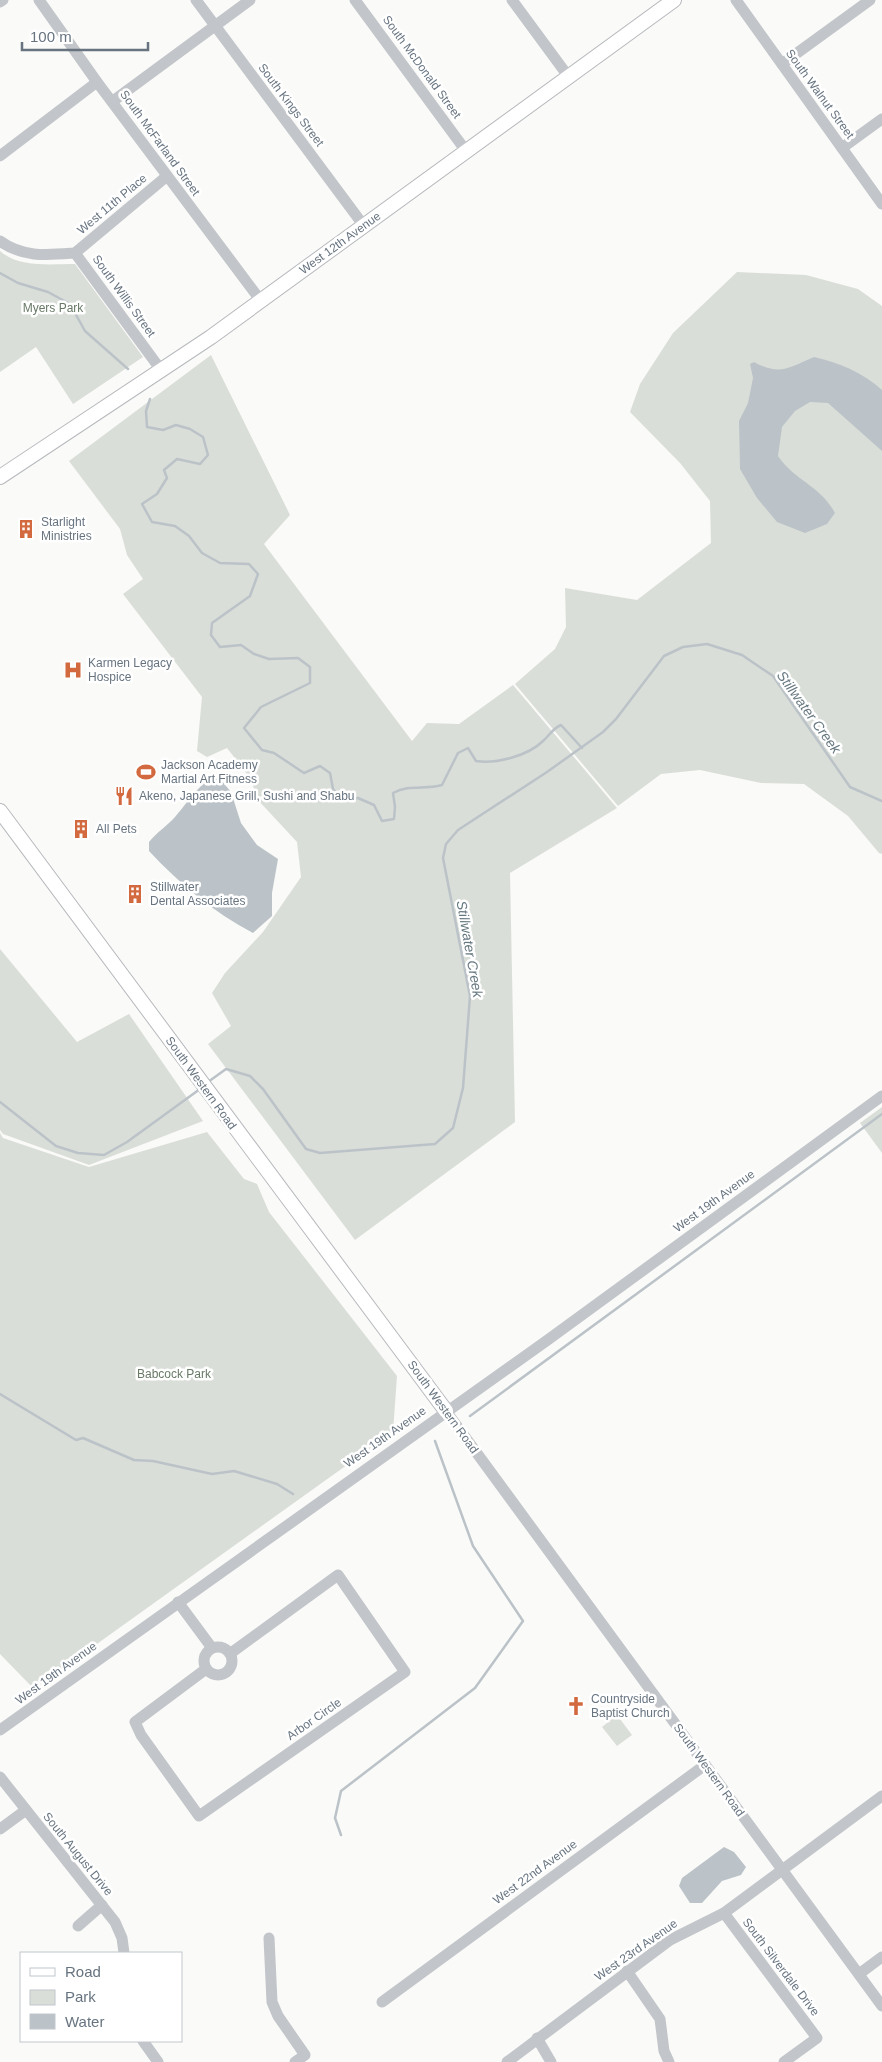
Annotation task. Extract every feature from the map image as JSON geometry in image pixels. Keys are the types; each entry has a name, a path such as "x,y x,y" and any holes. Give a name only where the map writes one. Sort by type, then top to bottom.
{"main road":[{"name":"West 12th Avenue","path":"0,477 261,301 672,0"},
{"name":"South Western Road","path":"0,811 446,1411"}],"street":[{"name":"South McFarland Street","path":"40,0 97,82 113,100 167,176 261,301"},
{"name":"South Kings Street","path":"196,0 364,226"},
{"path":"113,100 250,0"},
{"name":"South McDonald Street","path":"355,0 466,151"},
{"path":"512,0 568,76"},
{"name":"South Walnut Street","path":"736,0 882,204"},
{"path":"782,64 870,0"},
{"path":"0,156 97,82"},
{"path":"842,148 882,119"},
{"name":"West 11th Place","path":"74,253 167,176"},
{"name":"South Willis Street","path":"0,241 10,248 29,255 74,253 161,370"},
{"name":"West 19th Avenue","path":"0,1730 882,1096"},
{"name":"South Western Road","path":"446,1411 882,2006"},
{"name":"Arbor Circle","path":"206,1669 136,1722 141,1735 199,1816 406,1672 338,1575 231,1654"},
{"path":"178,1602 212,1648"},
{"path":"212,1648 224,1648 231,1654 232,1666 226,1673 217,1676 206,1669 204,1660 212,1648"},
{"name":"West 22nd Avenue","path":"382,2002 705,1765"},
{"name":"South August Drive","path":"0,1776 115,1922 122,1938 124,1952"},
{"name":"West 23rd Avenue","path":"507,2062 670,1940 724,1912 882,1796"},
{"path":"0,1829 26,1810"},
{"path":"78,1926 102,1905"},
{"name":"South Silverdale Drive","path":"724,1912 817,2038 784,2062"},
{"path":"268,1938 272,2002 278,2016 305,2055 295,2062"},
{"path":"858,1974 882,1957"},
{"path":"628,1971 660,2019 664,2051 669,2062"},
{"path":"537,2038 552,2062"},
{"path":"144,2042 158,2062"}],"green space":[{"name":"Myers Park","path":"0,251 26,263 75,264 143,357 73,404 36,347 0,372"},
{"path":"737,272 806,275 858,289 882,306 882,854 879,853 848,816 804,784 761,783 700,770 661,774 618,806 515,684 555,649 566,627 565,588 637,600 711,543 710,501 680,463 630,412 640,384 673,333"},
{"path":"211,355 290,515 264,544 412,741 427,723 459,724 513,685 617,808 510,873 515,1122 355,1240 208,1044 231,1026 212,993 225,973 263,932 301,877 297,842 257,799 251,779 227,748 207,757 197,751 202,697 123,594 143,579 127,555 120,529 69,461"},
{"path":"0,949 77,1042 129,1014 203,1121 89,1165 3,1134 0,1130"},
{"path":"882,1107 882,1153 860,1123"},
{"name":"Babcock Park","path":"207,1132 244,1179 257,1184 269,1212 397,1376 393,1432 34,1689 0,1654 0,1133 3,1138 89,1167"},
{"path":"617,1715 632,1735 617,1746 602,1727"}],"water":[{"path":"814,357 850,369 867,378 882,390 882,451 828,403 810,402 795,411 782,427 778,456 792,472 823,496 835,513 827,524 805,533 777,522 757,498 740,469 739,421 748,403 753,378 750,364 754,362 771,369 784,369"},
{"path":"217,775 231,792 241,823 257,845 278,859 272,893 272,916 253,933 224,916 198,897 149,851 149,842 152,838 175,817 198,789"},
{"path":"724,1847 734,1852 746,1867 741,1875 722,1881 702,1903 690,1903 679,1886 682,1878"}],"waterway":[{"path":"0,273 18,283 48,292 70,304 85,331 128,369"},
{"path":"150,399 146,411 147,427 163,430 176,425 190,429 203,437 208,455 200,464 177,459 164,470 167,478 157,494 142,504 152,522 175,526 189,536 202,553 220,563 249,564 258,574 250,596 212,623 211,635 220,647 241,645 254,654 269,659 298,658 310,667 310,683 261,707 244,728 262,750 274,753 304,773 320,766 330,773 333,789 344,801 358,798 374,805 382,821 394,819 393,793 411,788 442,785 458,753 468,748 476,761 484,762 511,758 537,746 553,730 561,725 582,748"},
{"name":"Stillwater Creek","path":"208,1082 226,1069 250,1076 263,1089 306,1149 320,1153 435,1144 453,1128 463,1088 470,996 443,858 446,844 458,830 547,772 603,732 616,719 664,656 683,647 707,644 742,655 773,676 850,787 882,801"},
{"name":"Stillwater Creek","path":"0,1102 56,1146 78,1153 104,1155 127,1142 200,1089"},
{"path":"470,1416 882,1114"},
{"path":"0,1394 76,1440 83,1438 134,1460 153,1461 212,1474 234,1471 277,1484 293,1494"},
{"path":"341,1835 335,1818 341,1791 475,1688 523,1621 473,1546 435,1441"}],"place":[{"name":"Starlight Ministries","path":"26,529"},
{"name":"Karmen Legacy Hospice","path":"73,670"},
{"name":"Jackson Academy Martial Art Fitness","path":"146,772"},
{"name":"Akeno, Japanese Grill, Sushi and Shabu","path":"124,796"},
{"name":"All Pets","path":"81,829"},
{"name":"Stillwater Dental Associates","path":"135,894"},
{"name":"Countryside Baptist Church","path":"576,1706"}]}
